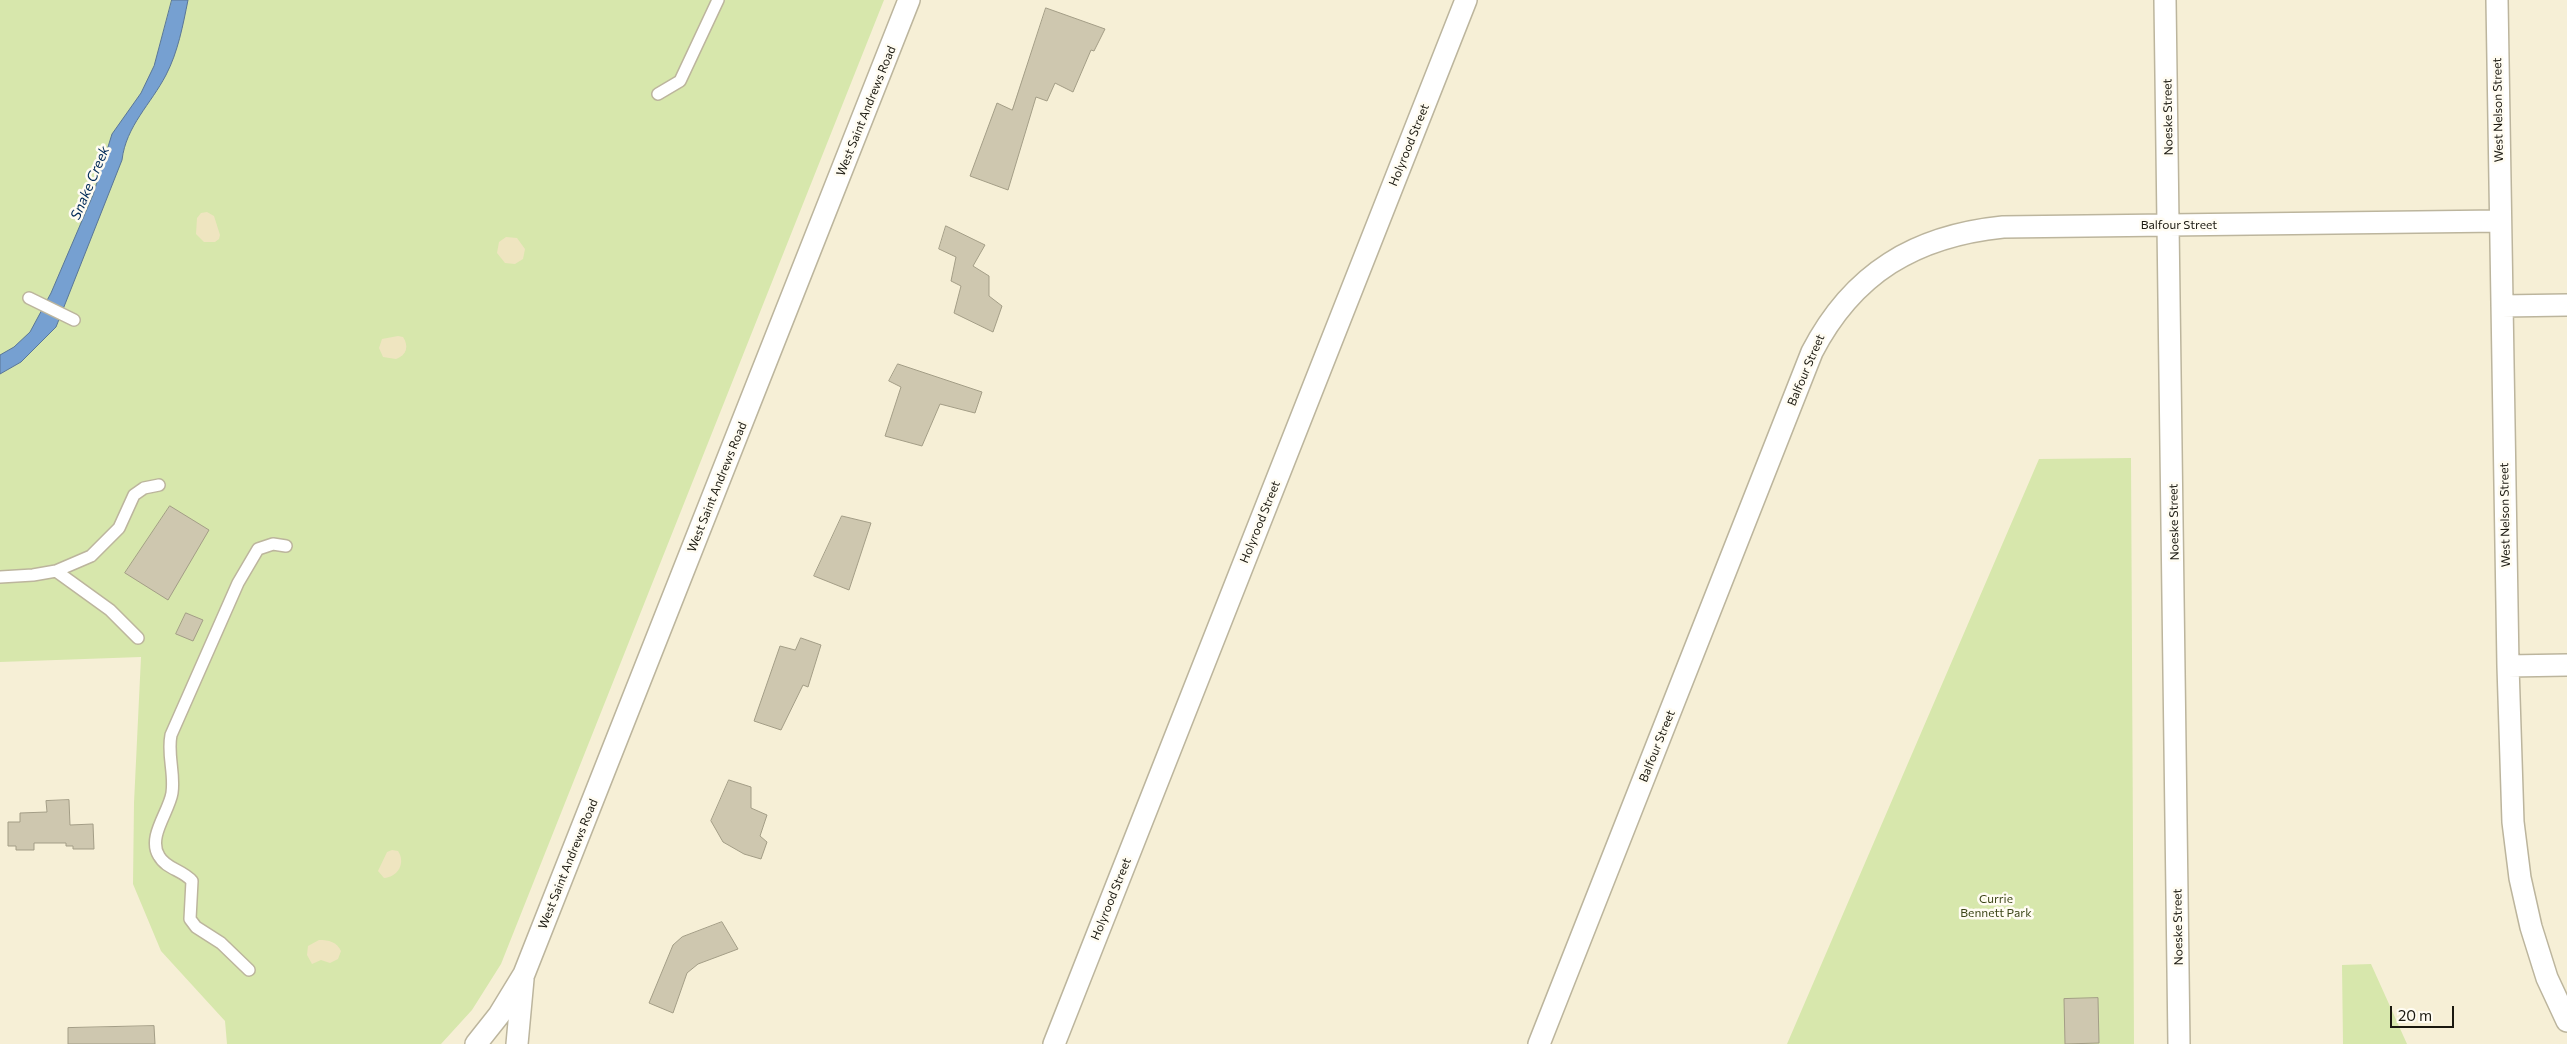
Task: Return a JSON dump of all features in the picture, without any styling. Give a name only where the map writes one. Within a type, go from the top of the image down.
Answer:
[{"type":"street","name":"West Saint Andrews Road","points":[[476,1044],[499,1015],[524,974],[910,0]]},
{"type":"street","name":"Holyrood Street","points":[[1054,1044],[1466,0]]},
{"type":"street","name":"Noeske Street","points":[[2166,0],[2179,1044]]},
{"type":"street","name":"West Nelson Street","points":[[2497,0],[2508,666],[2513,822],[2520,878],[2531,927],[2548,978],[2567,1021]]},
{"type":"street","name":"Balfour Street","points":[[1539,1044],[1812,352],[1835,314],[1848,298],[1879,271],[1912,250],[1939,238],[1970,230],[2003,227],[2500,221]]},
{"type":"street","points":[[2502,306],[2567,305]]},
{"type":"street","points":[[2508,666],[2567,665]]},
{"type":"street","name":"West Saint Andrews Road","points":[[517,1044],[524,974]]},
{"type":"lane","points":[[658,94],[680,81],[718,0]]},
{"type":"lane","points":[[29,298],[68,318]]},
{"type":"lane","points":[[0,577],[33,575],[56,571],[91,556],[119,528],[134,495],[144,488],[159,485]]},
{"type":"lane","points":[[249,970],[220,943],[196,927],[190,919],[192,881],[186,874],[167,865],[159,856],[156,848],[156,838],[172,793],[168,749],[171,735],[238,583],[258,549],[273,544],[286,546]]},
{"type":"lane","points":[[56,571],[110,610],[138,638]]},
{"type":"green space","points":[[0,0],[884,0],[501,964],[472,1010],[441,1044],[227,1044],[225,1021],[161,951],[133,884],[134,803],[141,657],[0,662]]},
{"type":"green space","name":"Currie Bennett Park","points":[[2131,458],[2134,1044],[1787,1044],[2039,459]]},
{"type":"green space","points":[[2371,964],[2407,1044],[2343,1044],[2342,965]]},
{"type":"sand","points":[[207,212],[214,216],[220,235],[219,239],[215,242],[204,242],[196,234],[197,218],[201,213]]},
{"type":"sand","points":[[506,237],[517,238],[525,249],[523,259],[515,264],[505,263],[497,253],[499,242]]},
{"type":"sand","points":[[403,337],[405,340],[405,353],[396,359],[383,357],[379,348],[382,339]]},
{"type":"sand","points":[[392,850],[398,851],[401,865],[397,872],[384,878],[378,871],[387,852]]},
{"type":"sand","points":[[319,940],[329,941],[337,945],[341,951],[338,959],[330,963],[321,960],[312,964],[307,955],[308,946]]},
{"type":"water","points":[[172,0],[188,0],[174,57],[160,86],[128,136],[122,160],[56,327],[21,362],[0,374],[0,355],[14,347],[30,332],[51,293],[93,195],[112,134],[141,93],[154,66]]},
{"type":"building","points":[[1046,8],[1105,29],[1094,51],[1091,50],[1073,92],[1055,83],[1047,101],[1036,97],[1008,190],[970,176],[997,103],[1012,110]]},
{"type":"building","points":[[946,226],[985,245],[973,266],[989,276],[989,296],[1002,306],[993,332],[954,313],[961,286],[951,281],[956,257],[939,249]]},
{"type":"building","points":[[898,364],[982,392],[975,413],[940,404],[922,446],[885,436],[901,387],[889,381]]},
{"type":"building","points":[[170,506],[209,530],[168,600],[125,573]]},
{"type":"building","points":[[842,516],[871,523],[849,590],[814,576]]},
{"type":"building","points":[[186,613],[203,620],[193,641],[176,634]]},
{"type":"building","points":[[801,638],[821,645],[808,687],[803,685],[781,730],[754,721],[780,646],[795,650]]},
{"type":"building","points":[[729,780],[751,787],[751,808],[767,815],[760,836],[767,842],[761,859],[744,854],[723,842],[711,821]]},
{"type":"building","points":[[69,800],[70,825],[93,824],[94,849],[73,849],[73,846],[66,846],[66,843],[34,843],[34,850],[16,850],[16,846],[8,846],[8,822],[20,822],[20,813],[47,812],[46,801]]},
{"type":"building","points":[[722,922],[738,949],[698,964],[687,973],[673,1013],[649,1003],[673,945],[682,937]]},
{"type":"building","points":[[2098,998],[2099,1043],[2065,1044],[2064,999]]},
{"type":"building","points":[[154,1026],[155,1044],[68,1044],[68,1028]]},
{"type":"water label","name":"Snake Creek","points":[[90,183]]}]
